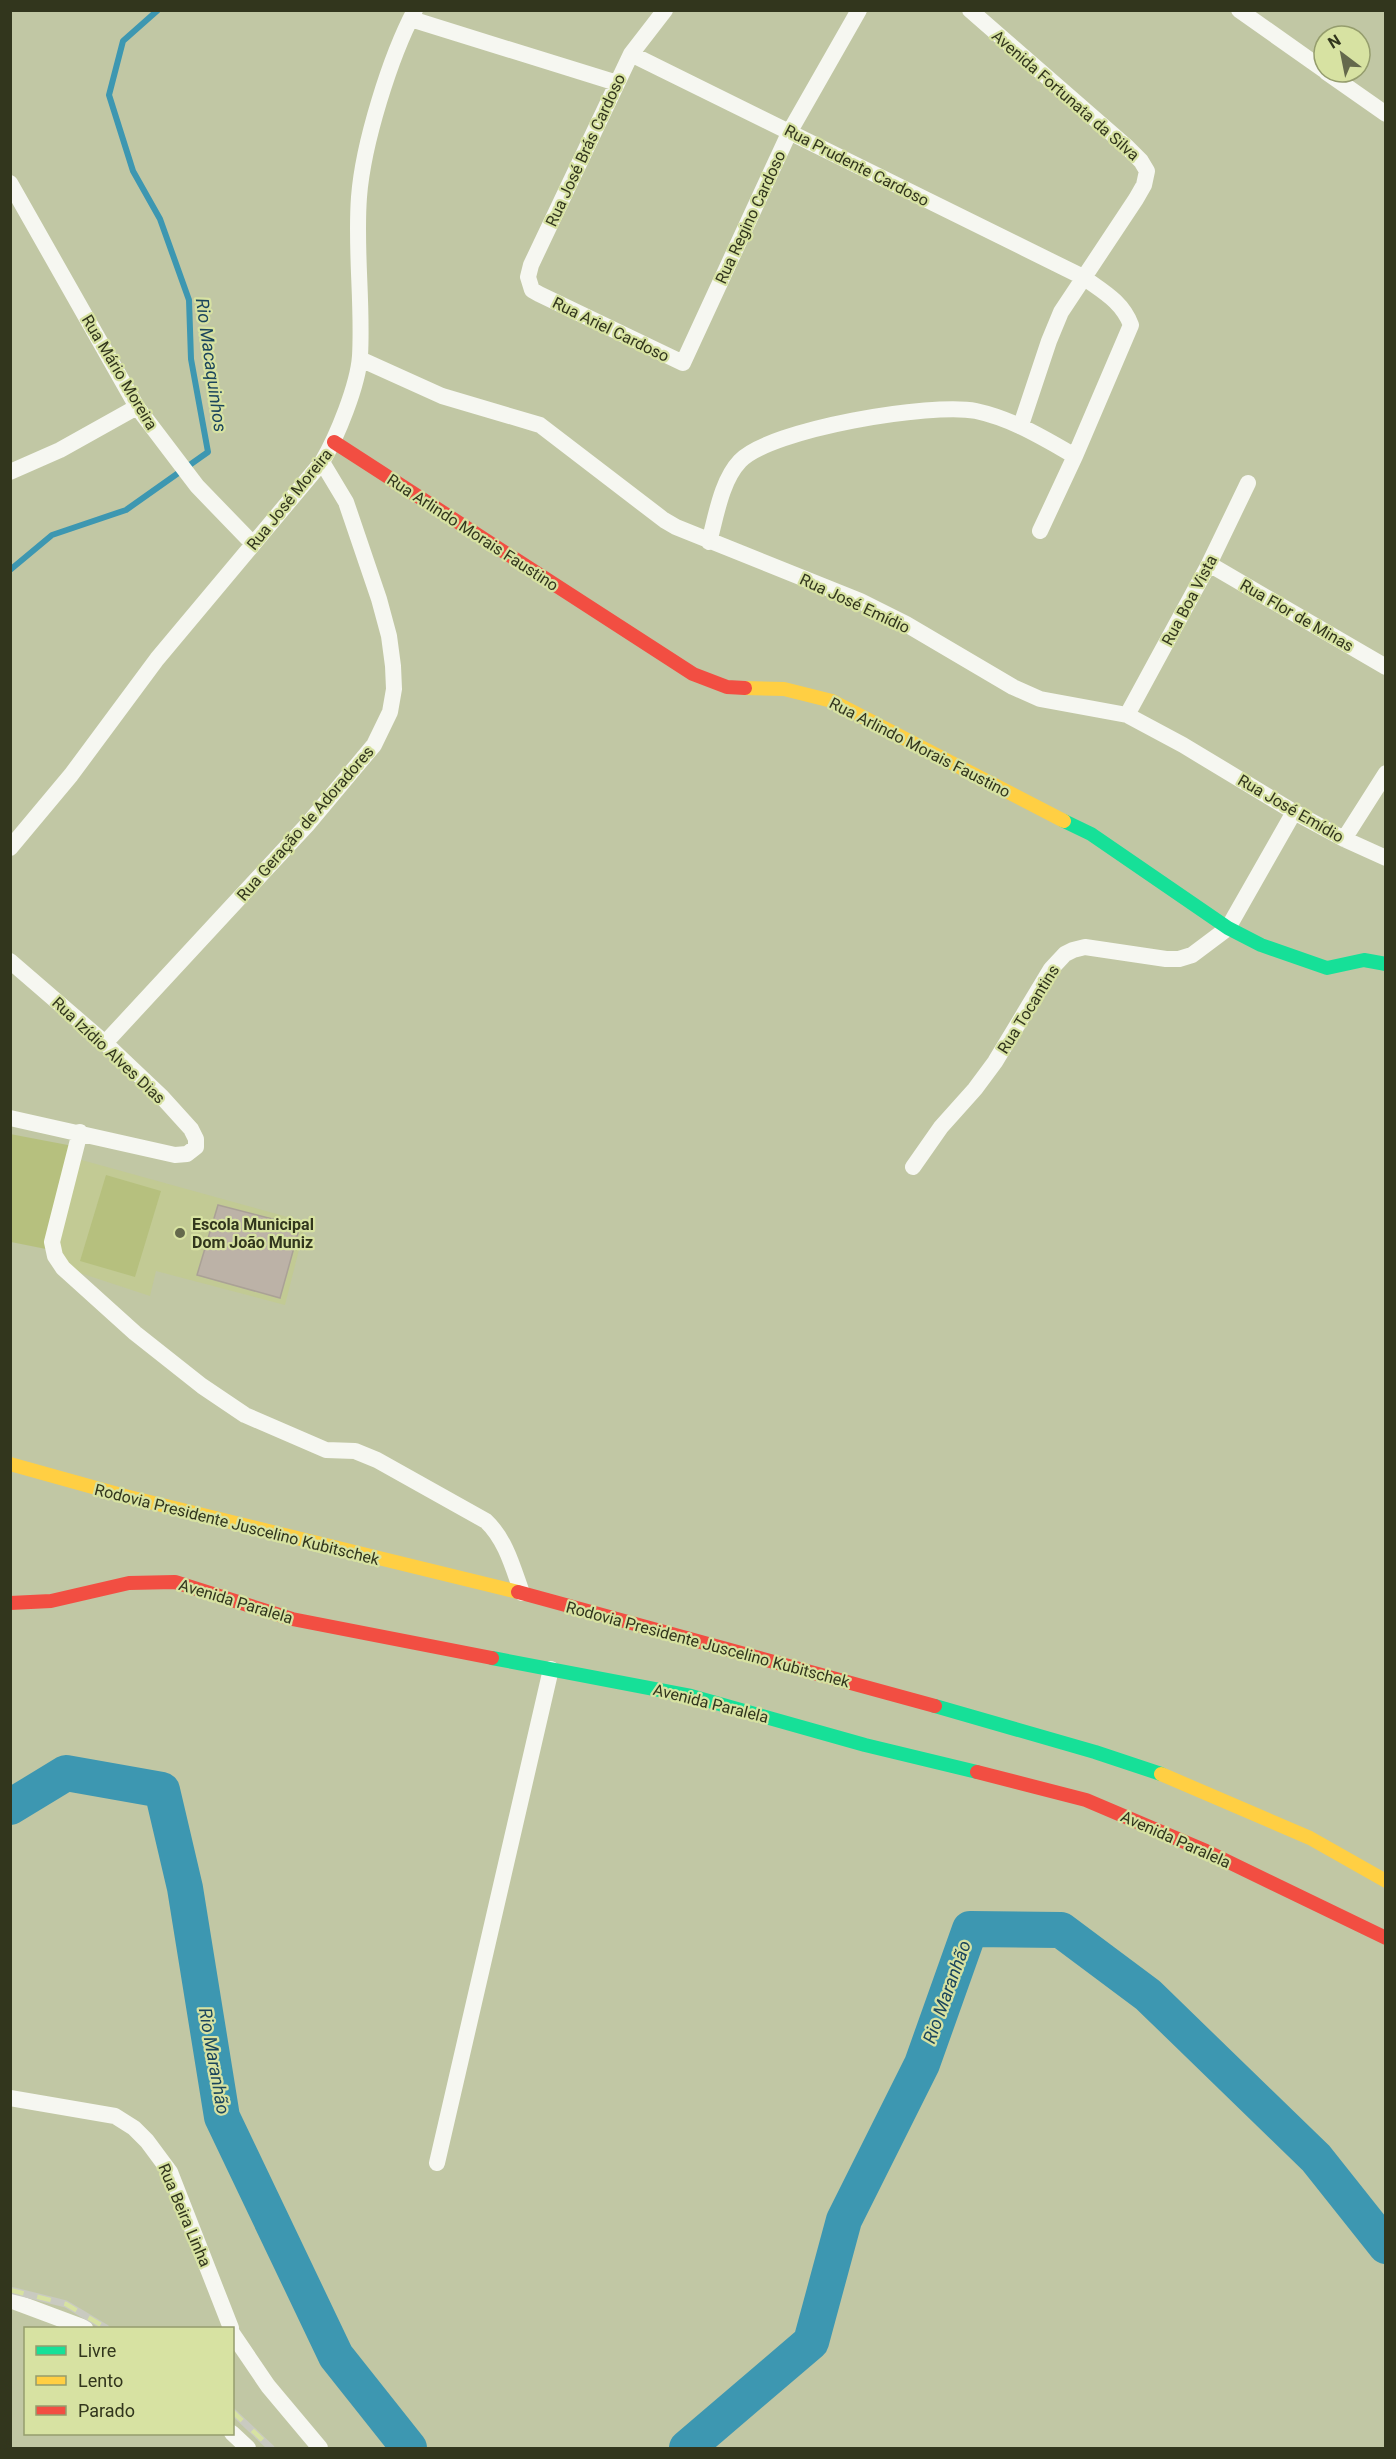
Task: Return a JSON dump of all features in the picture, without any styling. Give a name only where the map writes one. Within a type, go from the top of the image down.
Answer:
[{"type":"main road","name":"Rua Arlindo Morais Faustino","points":[[334,442],[693,674],[727,687],[784,688],[832,701],[1091,834],[1228,928],[1261,945],[1327,968],[1364,960],[1386,963]]},
{"type":"main road","name":"Rodovia Presidente Juscelino Kubitschek","points":[[10,1464],[136,1499],[522,1593],[978,1717],[1140,1766],[1178,1780],[1310,1838],[1386,1881]]},
{"type":"main road","name":"Avenida Paralela","points":[[10,1603],[51,1601],[106,1586],[129,1583],[175,1582],[292,1619],[691,1696],[865,1745],[1042,1787],[1086,1800],[1206,1851],[1386,1938]]},
{"type":"street","name":"Rua José Brás Cardoso","points":[[539,294],[529,285],[531,265],[631,54],[665,10]]},
{"type":"street","name":"Rua Regino Cardoso","points":[[683,363],[790,131],[859,10]]},
{"type":"street","name":"Avenida Fortunata da Silva","points":[[970,10],[1126,146],[1145,166],[1147,177],[1144,185],[1083,277]]},
{"type":"street","points":[[1239,10],[1312,62]]},
{"type":"street","points":[[413,15],[617,82]]},
{"type":"street","name":"Rua José Moreira","points":[[10,848],[71,775],[157,659],[322,462],[334,442],[360,359],[359,198],[362,172],[372,128],[388,78],[413,15]]},
{"type":"street","name":"Rua Prudente Cardoso","points":[[631,54],[1083,277],[1117,302],[1124,309],[1131,325],[1075,456]]},
{"type":"street","points":[[1343,84],[1386,114]]},
{"type":"street","name":"Rua Mário Moreira","points":[[10,183],[137,406],[197,486],[253,544]]},
{"type":"street","points":[[1022,425],[1049,341],[1061,312],[1083,277]]},
{"type":"street","name":"Rua Ariel Cardoso","points":[[539,294],[683,363]]},
{"type":"street","name":"Rua José Emídio","points":[[360,359],[442,396],[540,424],[664,520],[709,542],[860,601],[906,624],[1013,687],[1040,699],[1127,716],[1183,745],[1294,812],[1386,858]]},
{"type":"street","points":[[10,472],[60,450],[137,406]]},
{"type":"street","points":[[709,542],[724,491],[739,462],[758,448],[813,431],[920,410],[966,410],[998,416],[1022,425],[1075,456],[1040,531]]},
{"type":"street","name":"Rua Geração de Adoradores","points":[[105,1043],[283,851],[349,776],[374,745],[390,712],[394,690],[393,666],[389,636],[379,599],[346,502],[322,462]]},
{"type":"street","name":"Rua Boa Vista","points":[[1127,716],[1209,564],[1248,483]]},
{"type":"street","name":"Rua Flor de Minas","points":[[1209,564],[1386,667]]},
{"type":"street","points":[[1344,839],[1386,773]]},
{"type":"street","name":"Rua Tocantins","points":[[913,1167],[941,1127],[975,1089],[995,1062],[1051,969],[1065,954],[1085,947],[1149,958],[1179,959],[1202,949],[1228,928],[1294,812]]},
{"type":"street","name":"Rua Izídio Alves Dias","points":[[10,961],[105,1043],[182,1118],[196,1139],[196,1147],[187,1154],[175,1155],[80,1132]]},
{"type":"street","points":[[10,1118],[80,1132],[52,1242],[55,1257],[63,1268],[135,1333],[202,1386],[245,1415],[326,1449],[355,1451],[377,1460],[486,1521],[494,1527],[506,1550],[522,1593]]},
{"type":"street","points":[[437,2163],[551,1669]]},
{"type":"street","name":"Rua Beira Linha","points":[[10,2098],[115,2116],[134,2128],[147,2141],[170,2172],[231,2327]]},
{"type":"street","points":[[10,2300],[82,2327]]},
{"type":"street","points":[[234,2336],[268,2386],[320,2448]]},
{"type":"street","points":[[234,2435],[248,2448]]},
{"type":"shaded area","points":[[10,1134],[73,1146],[46,1249],[11,1242]]},
{"type":"shaded area","name":"Escola Municipal Dom João Muniz","points":[[78,1159],[306,1222],[285,1305],[156,1271],[150,1296],[74,1271],[55,1245]]},
{"type":"shaded area","points":[[106,1175],[161,1191],[135,1277],[80,1261]]},
{"type":"building","points":[[218,1205],[300,1226],[280,1298],[197,1275]]},
{"type":"waterway","name":"Rio Macaquinhos","points":[[10,570],[52,535],[126,510],[208,452],[191,359],[189,300],[160,219],[133,171],[109,95],[123,41],[158,10]]},
{"type":"waterway","name":"Rio Maranhão","points":[[10,1807],[66,1773],[162,1790],[185,1888],[222,2117],[336,2356],[409,2448]]},
{"type":"waterway","name":"Rio Maranhão","points":[[687,2448],[811,2342],[844,2220],[922,2064],[970,1929],[1061,1930],[1148,1995],[1316,2158],[1386,2246]]},
{"type":"railway","points":[[10,2290],[66,2304],[104,2327]]},
{"type":"railway","points":[[234,2413],[271,2448]]},
{"type":"traffic: fast","points":[[1064,821],[1091,834],[1228,928],[1261,945],[1327,968],[1364,960],[1386,964]]},
{"type":"traffic: fast","points":[[492,1658],[691,1696],[865,1745],[977,1772]]},
{"type":"traffic: fast","points":[[935,1706],[1095,1752],[1161,1774]]},
{"type":"traffic: slow","points":[[745,688],[784,689],[832,701],[1064,821]]},
{"type":"traffic: slow","points":[[10,1464],[125,1496],[518,1592]]},
{"type":"traffic: slow","points":[[1161,1774],[1310,1838],[1386,1881]]},
{"type":"traffic: jam","points":[[334,442],[693,674],[727,687],[745,688]]},
{"type":"traffic: jam","points":[[10,1603],[51,1601],[129,1583],[175,1582],[292,1619],[492,1658]]},
{"type":"traffic: jam","points":[[518,1592],[935,1706]]},
{"type":"traffic: jam","points":[[977,1772],[1086,1800],[1206,1851],[1386,1938]]},
{"type":"place","name":"Escola Municipal Dom João Muniz","points":[[180,1233]]}]
